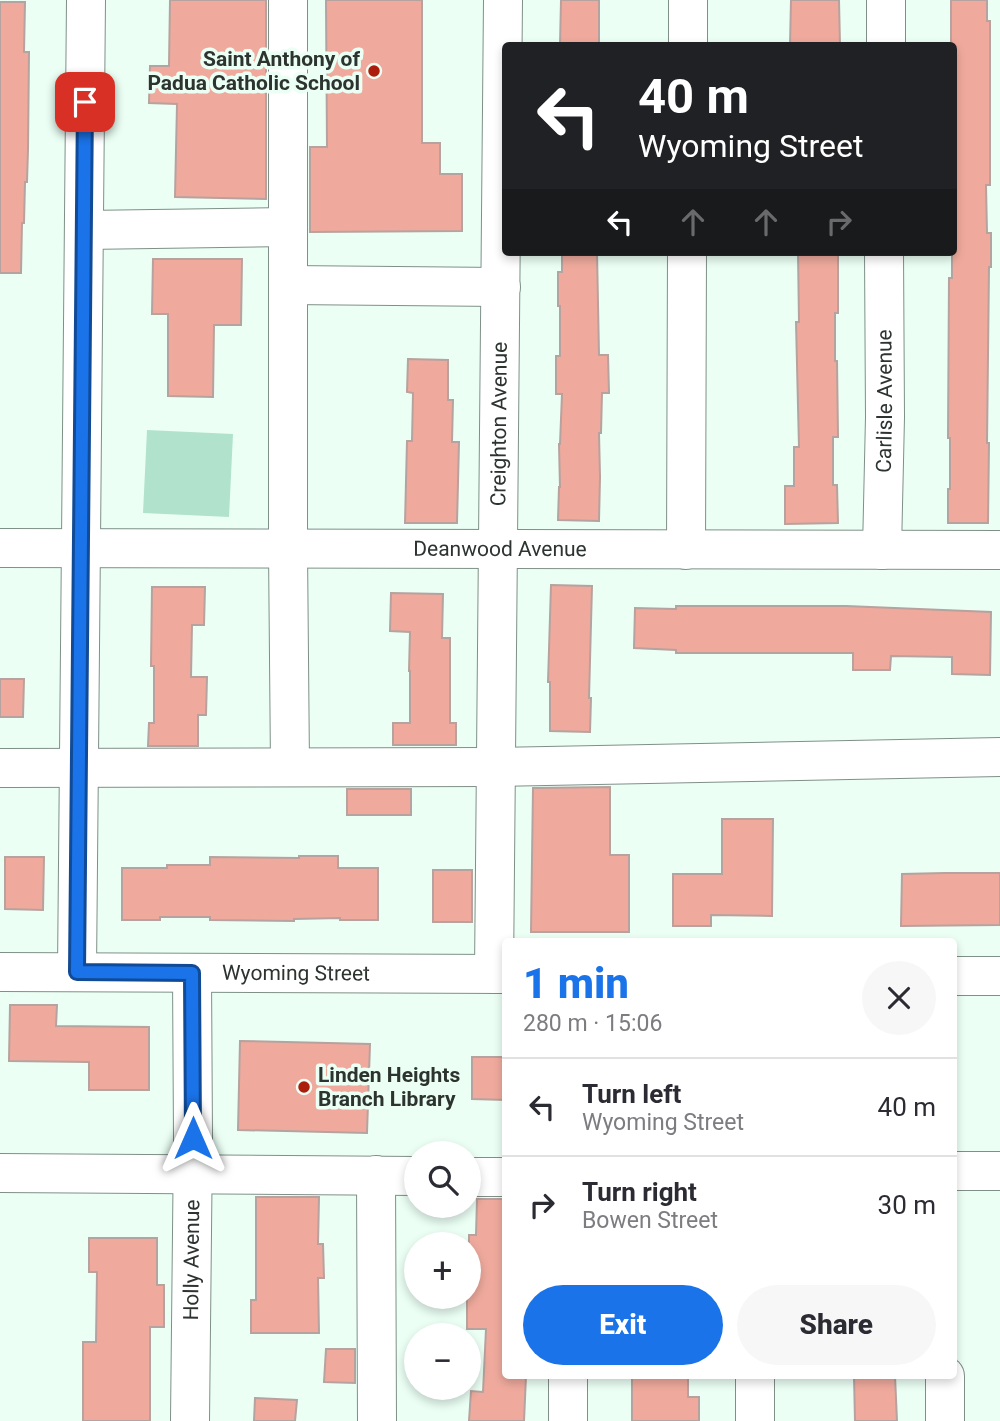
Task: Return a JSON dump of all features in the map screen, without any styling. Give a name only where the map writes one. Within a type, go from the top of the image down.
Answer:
[{"type":"street","points":[[77,972],[86,0]]},
{"type":"street","points":[[288,0],[290,767]]},
{"type":"street","name":"Creighton Avenue","points":[[503,0],[503,42]]},
{"type":"street","points":[[688,0],[688,42]]},
{"type":"street","points":[[886,0],[886,42]]},
{"type":"street","name":"Creighton Avenue","points":[[500,974],[496,766],[502,144]]},
{"type":"street","points":[[85,230],[288,227]]},
{"type":"street","points":[[686,550],[687,256]]},
{"type":"street","name":"Carlisle Avenue","points":[[882,550],[884,256]]},
{"type":"street","points":[[289,285],[501,287]]},
{"type":"street","name":"Deanwood Avenue","points":[[0,548],[1000,551]]},
{"type":"street","points":[[0,768],[496,766],[1000,757]]},
{"type":"street","name":"Wyoming Street","points":[[0,972],[500,974]]},
{"type":"street","name":"Holly Avenue","points":[[190,1421],[192,973]]},
{"type":"street","points":[[957,976],[1000,976]]},
{"type":"street","points":[[957,1171],[1000,1171]]},
{"type":"street","points":[[0,1173],[404,1176]]},
{"type":"street","points":[[376,1175],[377,1421]]},
{"type":"street","points":[[481,1177],[502,1177]]},
{"type":"street","points":[[568,1379],[568,1421]]},
{"type":"street","points":[[755,1379],[755,1421]]},
{"type":"street","points":[[945,1421],[946,1379]]},
{"type":"green space","points":[[147,430],[233,434],[229,517],[143,513]]},
{"type":"building","points":[[170,0],[266,0],[266,199],[175,197],[177,104],[149,103],[150,66],[169,66]]},
{"type":"building","name":"Saint Anthony of Padua Catholic School","points":[[326,0],[422,0],[422,143],[440,143],[440,174],[462,174],[462,231],[310,232],[310,147],[327,147]]},
{"type":"building","points":[[561,0],[599,0],[599,42],[560,42]]},
{"type":"building","points":[[791,0],[839,0],[840,42],[790,42]]},
{"type":"building","points":[[951,0],[987,0],[987,21],[990,21],[990,185],[986,185],[987,233],[991,233],[988,523],[948,523],[949,278],[952,278],[952,256],[957,256],[957,42],[951,42]]},
{"type":"building","points":[[0,2],[25,2],[24,52],[29,52],[27,182],[22,223],[21,273],[0,273]]},
{"type":"building","points":[[562,256],[597,256],[599,355],[608,355],[609,393],[602,393],[599,521],[558,520],[562,394],[556,394],[556,356],[560,356],[558,272],[562,272]]},
{"type":"building","points":[[798,256],[838,256],[835,361],[838,437],[833,437],[833,485],[837,485],[838,523],[785,524],[785,486],[794,486],[794,447],[799,447],[796,322],[799,322]]},
{"type":"building","points":[[153,259],[242,259],[241,325],[214,325],[213,397],[168,396],[168,314],[152,314]]},
{"type":"building","points":[[408,359],[448,360],[448,400],[453,400],[452,442],[459,442],[457,523],[405,523],[407,441],[412,441],[413,393],[407,392]]},
{"type":"building","points":[[551,585],[592,586],[590,732],[550,731],[548,682]]},
{"type":"building","points":[[152,587],[205,587],[204,625],[192,625],[191,677],[207,677],[206,715],[198,715],[198,746],[148,746],[149,723],[154,723],[154,666],[151,666]]},
{"type":"building","points":[[391,593],[443,594],[442,638],[450,638],[450,723],[456,723],[456,745],[393,745],[393,723],[410,723],[410,632],[390,631]]},
{"type":"building","points":[[676,606],[846,606],[991,612],[990,675],[952,674],[952,657],[891,656],[890,670],[853,670],[853,653],[676,653],[676,650],[634,648],[635,608],[676,609]]},
{"type":"building","points":[[0,679],[24,679],[23,717],[0,717]]},
{"type":"building","points":[[610,787],[610,855],[629,855],[629,932],[531,932],[533,788]]},
{"type":"building","points":[[347,789],[411,789],[411,815],[347,815]]},
{"type":"building","points":[[722,819],[773,819],[772,916],[711,915],[711,926],[673,926],[673,874],[722,874]]},
{"type":"building","points":[[338,856],[338,868],[378,868],[378,920],[210,920],[210,917],[160,917],[160,920],[122,920],[122,868],[210,865],[210,857]]},
{"type":"building","points":[[5,857],[44,857],[43,910],[5,909]]},
{"type":"building","points":[[433,870],[472,870],[472,922],[433,922]]},
{"type":"building","points":[[1000,873],[1000,925],[901,926],[902,874]]},
{"type":"building","points":[[10,1005],[57,1005],[56,1026],[149,1027],[149,1090],[89,1090],[89,1062],[9,1061]]},
{"type":"building","name":"Linden Heights Branch Library","points":[[240,1041],[370,1044],[367,1133],[238,1130]]},
{"type":"building","points":[[472,1057],[502,1057],[502,1100],[472,1099]]},
{"type":"building","points":[[256,1197],[319,1197],[318,1244],[323,1244],[324,1278],[318,1278],[319,1333],[251,1333],[251,1300],[256,1300]]},
{"type":"building","points":[[481,1199],[502,1199],[502,1379],[526,1379],[524,1421],[469,1421],[470,1400],[481,1400],[483,1392],[486,1329],[481,1329],[481,1323],[467,1323],[467,1309],[481,1309],[481,1232],[476,1232],[476,1218],[481,1218]]},
{"type":"building","points":[[89,1238],[157,1238],[157,1285],[164,1285],[164,1327],[150,1327],[150,1421],[83,1421],[83,1342],[96,1342],[97,1272],[89,1272]]},
{"type":"building","points":[[326,1349],[355,1349],[355,1383],[324,1382]]},
{"type":"building","points":[[632,1379],[688,1379],[688,1397],[699,1397],[699,1421],[632,1421]]},
{"type":"building","points":[[854,1379],[895,1379],[897,1421],[855,1421]]},
{"type":"building","points":[[255,1398],[297,1400],[295,1421],[254,1421]]},
{"type":"place","name":"Saint Anthony of Padua Catholic School","points":[[374,71]]},
{"type":"place","name":"Linden Heights Branch Library","points":[[304,1087]]},
{"type":"route","points":[[85,102],[77,972],[192,973],[193,1138]]}]
